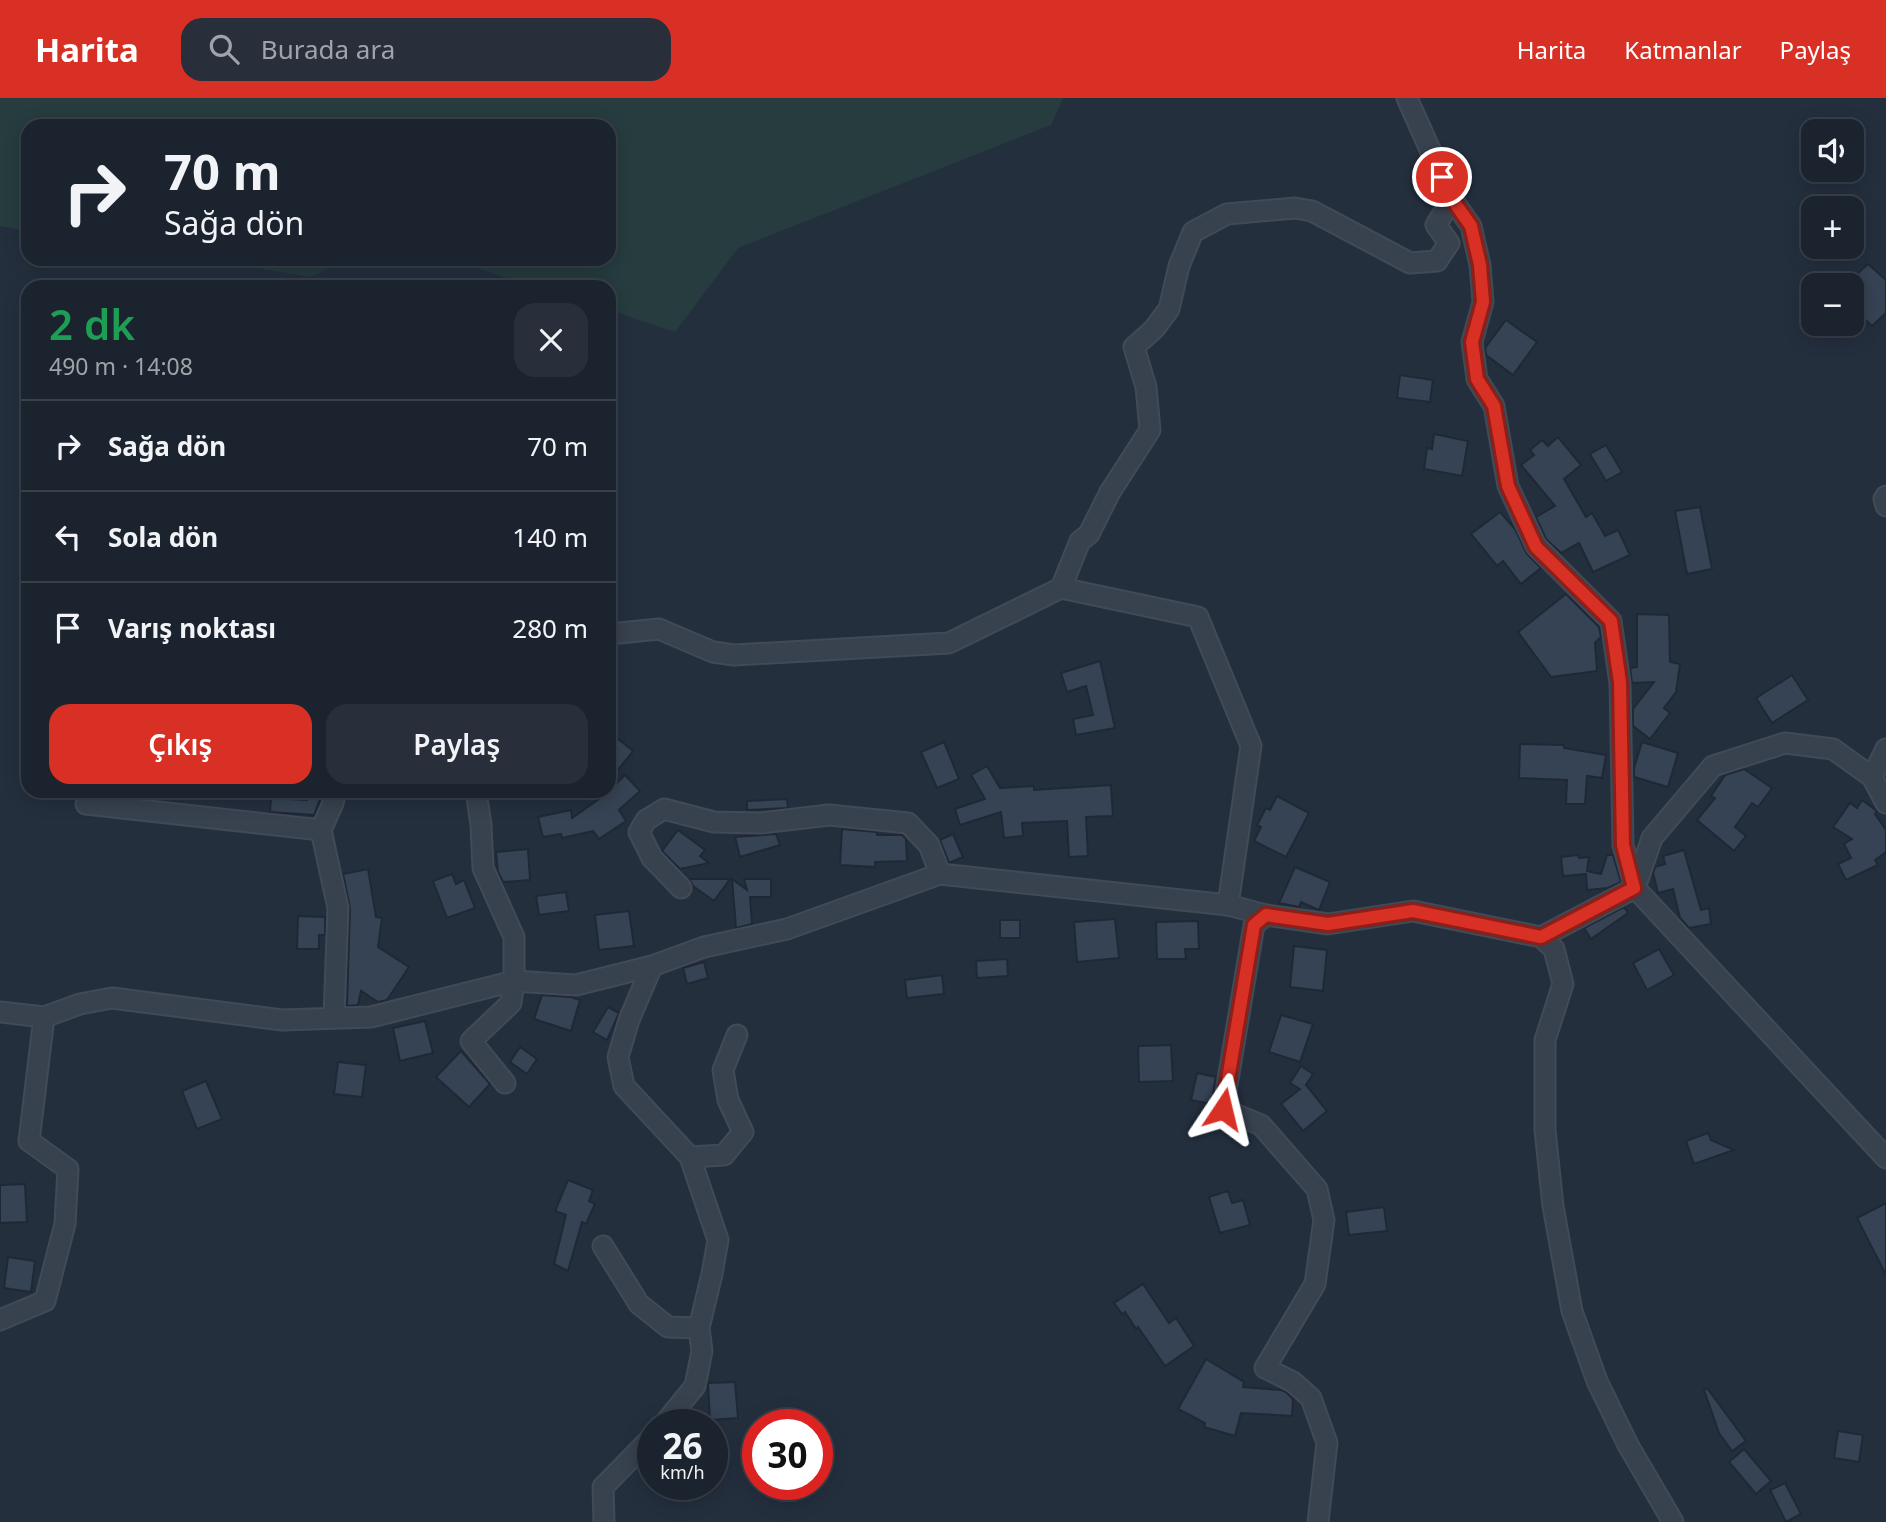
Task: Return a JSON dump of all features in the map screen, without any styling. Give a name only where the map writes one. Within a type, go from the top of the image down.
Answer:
[{"type":"street","points":[[1407,98],[1452,199],[1471,226],[1480,265],[1483,302],[1472,342],[1477,379],[1494,406],[1508,486],[1536,547],[1611,621],[1620,682],[1623,845],[1634,888],[1886,1158]]},
{"type":"street","points":[[1061,588],[1080,541],[1088,534],[1110,492],[1150,429],[1146,387],[1134,347],[1154,329],[1169,309],[1179,266],[1193,232],[1227,214],[1295,208],[1312,211],[1410,263],[1437,261],[1449,243],[1436,225],[1452,199]]},
{"type":"street","points":[[1886,496],[1886,506]]},
{"type":"street","points":[[616,633],[659,629],[713,652],[734,655],[949,643],[1061,588],[1198,617],[1251,746],[1228,905]]},
{"type":"street","points":[[1541,937],[1634,888],[1652,838],[1713,766],[1785,743],[1833,749],[1872,777],[1886,803]]},
{"type":"street","points":[[1872,777],[1886,749]]},
{"type":"street","points":[[334,798],[321,830],[338,908],[334,1017]]},
{"type":"street","points":[[477,798],[482,868],[514,937],[514,981],[510,1003],[471,1041],[505,1083]]},
{"type":"street","points":[[86,804],[321,830]]},
{"type":"street","points":[[681,888],[652,858],[639,832],[646,820],[664,809],[714,822],[761,823],[829,816],[908,823],[929,845],[940,874]]},
{"type":"street","points":[[0,1012],[44,1017],[80,1003],[112,999],[282,1020],[371,1017],[514,981],[576,985],[652,966],[704,947],[787,929],[940,874],[1228,905],[1266,915],[1328,924],[1413,911],[1541,937],[1554,949],[1563,985],[1545,1040],[1545,1130],[1553,1206],[1572,1311],[1597,1381],[1628,1445],[1673,1522]]},
{"type":"street","points":[[1266,915],[1254,925],[1223,1109],[1261,1125],[1317,1189],[1324,1220],[1315,1284],[1265,1368],[1293,1382],[1311,1398],[1327,1443],[1318,1522]]},
{"type":"street","points":[[652,966],[629,1020],[618,1057],[624,1086],[690,1157],[718,1240],[699,1328],[702,1351],[695,1386],[676,1409]]},
{"type":"street","points":[[0,1321],[45,1301],[65,1224],[68,1169],[29,1141],[44,1017]]},
{"type":"street","points":[[690,1157],[724,1155],[743,1132],[728,1101],[723,1070],[737,1035]]},
{"type":"street","points":[[603,1245],[639,1304],[668,1327],[699,1328]]},
{"type":"street","points":[[604,1522],[603,1487],[637,1452]]},
{"type":"green space","points":[[0,98],[1063,98],[1051,125],[738,248],[675,332],[616,312],[616,280],[514,280],[471,266],[616,266],[616,119],[21,119],[21,230],[0,226]]},
{"type":"green space","points":[[244,266],[334,266],[311,277]]},
{"type":"building","points":[[1868,264],[1886,280],[1886,313],[1872,326],[1864,318],[1864,273],[1858,273]]},
{"type":"building","points":[[1506,320],[1537,342],[1513,375],[1486,355],[1485,348]]},
{"type":"building","points":[[1400,375],[1433,380],[1430,402],[1397,398]]},
{"type":"building","points":[[1434,434],[1468,441],[1462,476],[1424,469],[1427,448],[1432,449]]},
{"type":"building","points":[[1558,437],[1581,465],[1564,479],[1586,517],[1592,513],[1605,536],[1618,530],[1630,555],[1593,572],[1579,543],[1561,553],[1546,539],[1536,517],[1555,506],[1521,465],[1534,455],[1530,450],[1542,440],[1548,446]]},
{"type":"building","points":[[1606,445],[1622,472],[1606,481],[1590,454]]},
{"type":"building","points":[[1700,507],[1712,569],[1687,574],[1675,511]]},
{"type":"building","points":[[1500,512],[1515,529],[1527,554],[1541,568],[1521,584],[1503,561],[1497,566],[1471,534]]},
{"type":"building","points":[[1566,594],[1599,627],[1601,637],[1595,643],[1597,671],[1551,677],[1518,632]]},
{"type":"building","points":[[1637,614],[1669,615],[1670,662],[1680,664],[1676,692],[1664,708],[1670,713],[1650,739],[1633,726],[1633,709],[1654,682],[1632,683],[1630,668],[1637,667]]},
{"type":"building","points":[[1100,661],[1115,728],[1076,735],[1073,719],[1093,715],[1086,686],[1067,692],[1061,673]]},
{"type":"building","points":[[1792,675],[1808,700],[1772,723],[1756,698]]},
{"type":"building","points":[[616,739],[633,751],[616,772]]},
{"type":"building","points":[[944,742],[959,779],[937,788],[921,752]]},
{"type":"building","points":[[1642,742],[1678,753],[1668,787],[1634,777]]},
{"type":"building","points":[[1520,744],[1564,745],[1564,748],[1606,755],[1602,778],[1587,776],[1585,804],[1566,804],[1567,780],[1519,778]]},
{"type":"building","points":[[987,766],[1000,788],[1034,786],[1034,790],[1111,785],[1113,816],[1086,817],[1088,856],[1069,857],[1067,821],[1022,823],[1023,836],[1004,838],[1001,812],[960,825],[955,809],[985,799],[971,775]]},
{"type":"building","points":[[1744,769],[1772,788],[1758,807],[1752,803],[1735,827],[1746,836],[1734,851],[1697,820],[1715,798],[1711,796],[1725,775]]},
{"type":"building","points":[[625,775],[640,791],[619,810],[626,821],[599,839],[593,831],[562,838],[561,834],[543,837],[538,817],[571,810],[572,818],[601,798],[616,798],[616,784]]},
{"type":"building","points":[[1277,796],[1309,813],[1286,857],[1254,841],[1261,827],[1257,825],[1266,808],[1270,810]]},
{"type":"building","points":[[271,798],[320,798],[314,815],[270,812]]},
{"type":"building","points":[[787,799],[788,808],[747,810],[747,801]]},
{"type":"building","points":[[1862,800],[1877,811],[1875,814],[1886,830],[1886,852],[1875,860],[1878,865],[1846,880],[1838,864],[1851,858],[1844,844],[1852,839],[1833,827],[1850,803],[1857,808]]},
{"type":"building","points":[[842,829],[877,832],[877,835],[902,835],[906,839],[907,861],[875,862],[875,867],[840,865]]},
{"type":"building","points":[[678,830],[705,850],[700,856],[709,863],[680,869],[662,851]]},
{"type":"building","points":[[776,834],[780,845],[740,857],[735,837]]},
{"type":"building","points":[[953,834],[963,857],[949,863],[940,840]]},
{"type":"building","points":[[528,849],[530,880],[503,882],[498,872],[496,852]]},
{"type":"building","points":[[1684,850],[1701,910],[1709,908],[1711,924],[1689,928],[1680,918],[1673,889],[1658,893],[1653,873],[1655,867],[1665,864],[1663,856]]},
{"type":"building","points":[[1578,855],[1579,858],[1589,857],[1587,871],[1601,874],[1607,855],[1613,855],[1621,882],[1608,888],[1587,890],[1586,874],[1563,876],[1561,857]]},
{"type":"building","points":[[1295,867],[1330,882],[1319,910],[1301,902],[1299,907],[1279,903]]},
{"type":"building","points":[[368,869],[376,917],[382,918],[378,947],[409,967],[387,1000],[378,1002],[361,991],[358,1005],[347,1006],[350,908],[343,874]]},
{"type":"building","points":[[452,874],[456,884],[464,880],[475,908],[447,918],[433,881]]},
{"type":"building","points":[[689,879],[730,879],[714,901],[693,886]]},
{"type":"building","points":[[732,879],[747,890],[744,879],[771,879],[771,897],[750,897],[752,924],[736,928]]},
{"type":"building","points":[[566,892],[569,911],[539,915],[536,896]]},
{"type":"building","points":[[1624,907],[1628,913],[1591,939],[1584,928]]},
{"type":"building","points":[[629,911],[634,946],[599,950],[595,915]]},
{"type":"building","points":[[298,916],[325,917],[325,935],[319,935],[319,949],[297,949]]},
{"type":"building","points":[[1115,919],[1119,958],[1077,962],[1074,922]]},
{"type":"building","points":[[1000,920],[1020,920],[1020,938],[1000,938]]},
{"type":"building","points":[[1198,921],[1199,949],[1185,949],[1186,959],[1157,959],[1156,922]]},
{"type":"building","points":[[1294,946],[1327,950],[1323,991],[1290,987]]},
{"type":"building","points":[[1659,949],[1674,975],[1647,990],[1633,963]]},
{"type":"building","points":[[1007,959],[1008,976],[977,978],[976,961]]},
{"type":"building","points":[[704,962],[708,978],[687,984],[683,968]]},
{"type":"building","points":[[942,975],[944,994],[907,998],[905,980]]},
{"type":"building","points":[[542,995],[580,1000],[571,1031],[534,1019]]},
{"type":"building","points":[[608,1007],[619,1013],[607,1040],[593,1032]]},
{"type":"building","points":[[1281,1015],[1313,1024],[1300,1062],[1269,1052]]},
{"type":"building","points":[[425,1021],[433,1053],[400,1061],[393,1028]]},
{"type":"building","points":[[1171,1045],[1173,1081],[1139,1082],[1138,1046]]},
{"type":"building","points":[[520,1047],[537,1059],[527,1074],[510,1062]]},
{"type":"building","points":[[461,1051],[490,1084],[469,1107],[436,1077]]},
{"type":"building","points":[[338,1062],[366,1065],[362,1097],[334,1094]]},
{"type":"building","points":[[1301,1066],[1313,1074],[1306,1085],[1327,1111],[1303,1131],[1281,1104],[1300,1089],[1290,1083]]},
{"type":"building","points":[[1197,1073],[1216,1077],[1211,1104],[1191,1100]]},
{"type":"building","points":[[206,1081],[222,1119],[197,1129],[182,1091]]},
{"type":"building","points":[[1708,1133],[1711,1140],[1734,1150],[1694,1164],[1686,1141]]},
{"type":"building","points":[[568,1180],[593,1190],[589,1201],[595,1204],[586,1224],[582,1222],[568,1271],[554,1264],[566,1215],[555,1211]]},
{"type":"building","points":[[25,1184],[27,1222],[0,1223],[0,1185]]},
{"type":"building","points":[[1228,1191],[1232,1203],[1243,1200],[1250,1225],[1220,1233],[1209,1197]]},
{"type":"building","points":[[1886,1203],[1886,1275],[1857,1218]]},
{"type":"building","points":[[1384,1207],[1387,1231],[1349,1235],[1346,1212]]},
{"type":"building","points":[[8,1257],[35,1261],[31,1292],[4,1288]]},
{"type":"building","points":[[1143,1284],[1169,1323],[1176,1318],[1194,1346],[1165,1366],[1138,1327],[1136,1329],[1125,1312],[1122,1314],[1114,1303]]},
{"type":"building","points":[[1206,1359],[1244,1382],[1243,1387],[1286,1392],[1293,1399],[1292,1416],[1241,1413],[1235,1436],[1204,1427],[1205,1423],[1178,1409]]},
{"type":"building","points":[[735,1382],[738,1418],[728,1419],[728,1409],[709,1409],[708,1383]]},
{"type":"building","points":[[1707,1388],[1746,1441],[1732,1451],[1719,1433],[1704,1390]]},
{"type":"building","points":[[1838,1431],[1863,1435],[1859,1462],[1834,1458]]},
{"type":"building","points":[[1744,1449],[1771,1481],[1756,1494],[1729,1462]]},
{"type":"building","points":[[1785,1483],[1801,1514],[1786,1522],[1770,1490]]},
{"type":"route","points":[[1223,1109],[1254,925],[1266,915],[1328,924],[1413,911],[1541,937],[1634,888],[1623,845],[1620,682],[1611,621],[1536,547],[1508,486],[1494,406],[1477,379],[1472,342],[1483,302],[1480,265],[1471,226],[1452,199],[1442,177]]}]
